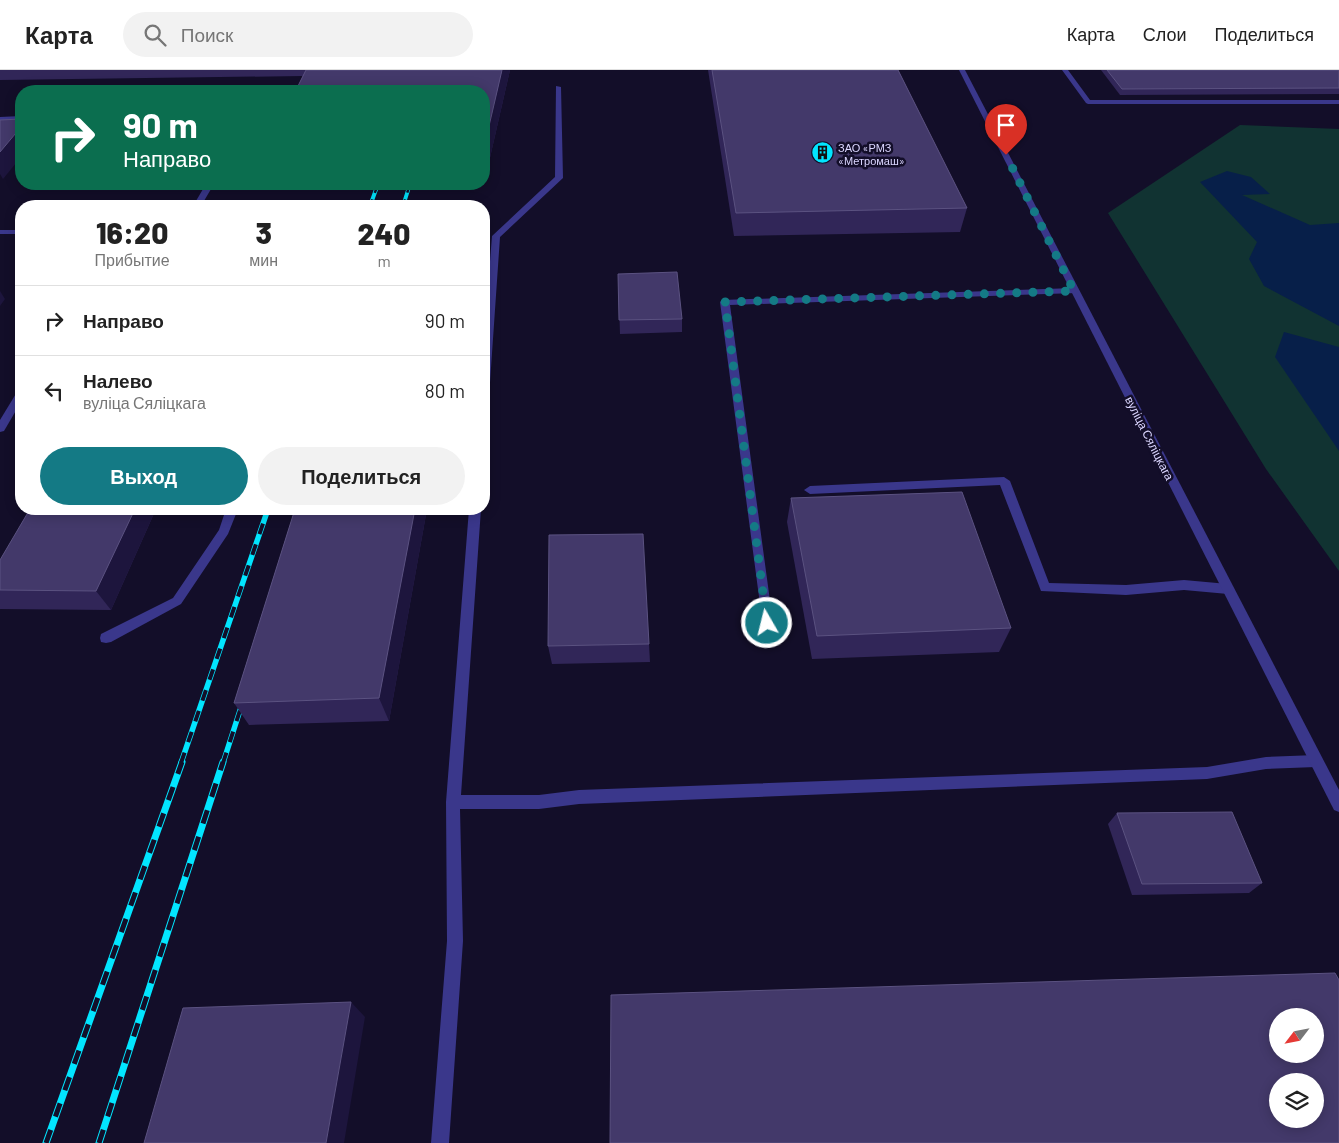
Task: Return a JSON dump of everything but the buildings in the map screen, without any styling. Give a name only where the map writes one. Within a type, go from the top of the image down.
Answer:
[{"type":"street","name":"вуліца Сяліцкага","points":[[962,70],[1339,805]]},
{"type":"street","points":[[1065,70],[1088,102],[1339,102]]},
{"type":"street","points":[[490,283],[496,236],[560,178],[558,87]]},
{"type":"street","points":[[0,119],[15,118]]},
{"type":"street","points":[[0,232],[15,232]]},
{"type":"street","points":[[767,623],[725,302],[1074,291]]},
{"type":"street","points":[[0,429],[15,405]]},
{"type":"street","points":[[810,490],[1004,481],[1045,588],[1126,590],[1184,585],[1228,589]]},
{"type":"street","points":[[106,638],[177,601],[224,531],[230,515]]},
{"type":"street","points":[[440,1143],[455,941],[452,802],[475,515]]},
{"type":"street","points":[[452,802],[539,802],[579,796],[1207,773],[1266,763],[1316,761]]},
{"type":"green space","points":[[1240,125],[1339,129],[1339,571],[1266,469],[1108,213]]},
{"type":"water","points":[[1227,171],[1251,177],[1270,194],[1242,195],[1310,225],[1339,223],[1339,326],[1264,286],[1249,259],[1257,242],[1200,182]]},
{"type":"water","points":[[1284,332],[1339,347],[1339,451],[1275,357]]},
{"type":"railway","points":[[372,200],[376,190]]},
{"type":"railway","points":[[405,200],[408,190]]},
{"type":"railway","points":[[181,763],[266,515]]},
{"type":"railway","points":[[223,763],[244,698]]},
{"type":"railway","points":[[46,1143],[182,762]]},
{"type":"railway","points":[[99,1143],[223,762]]},
{"type":"place","name":"ЗАО «РМЗ «Метромаш»","points":[[822,153]]},
{"type":"route","points":[[767,623],[725,302],[999,295],[1074,291],[1006,155]]}]
